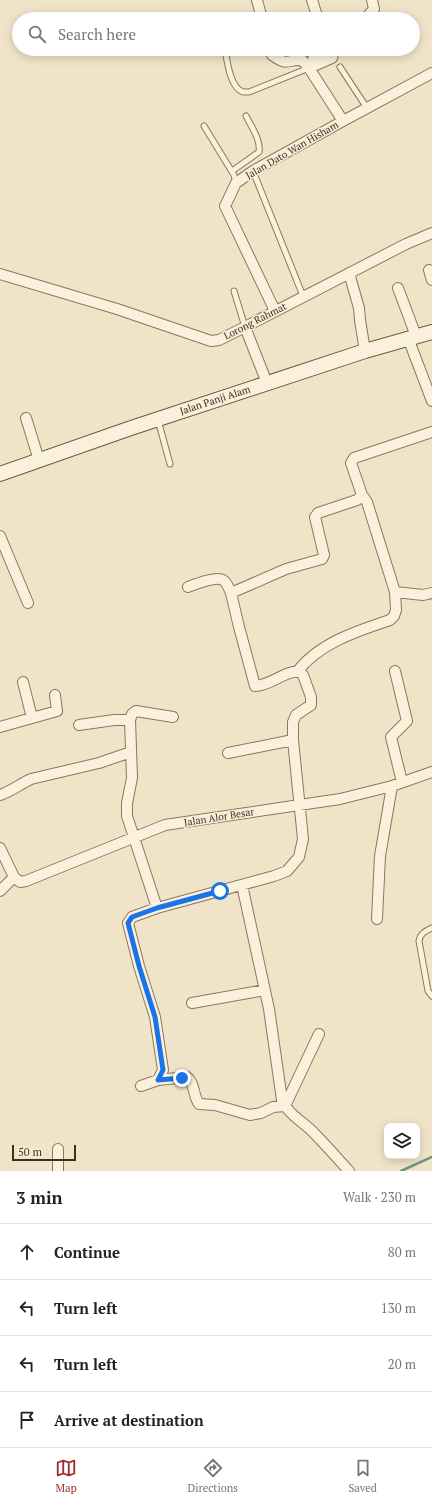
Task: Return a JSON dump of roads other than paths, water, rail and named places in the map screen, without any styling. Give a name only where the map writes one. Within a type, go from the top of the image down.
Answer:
[{"type":"main road","name":"Jalan Panji Alam","points":[[0,474],[158,419],[364,351],[412,337],[431,335]]},
{"type":"street","points":[[257,0],[260,12]]},
{"type":"street","points":[[312,0],[316,12]]},
{"type":"street","points":[[371,12],[374,9],[372,0]]},
{"type":"street","points":[[275,56],[283,62],[289,63],[302,60],[312,67],[343,121]]},
{"type":"street","points":[[312,67],[313,59],[316,56]]},
{"type":"street","points":[[312,67],[332,58],[332,56]]},
{"type":"street","name":"Jalan Dato Wan Hisham","points":[[275,311],[225,206],[236,183],[253,171],[432,73]]},
{"type":"street","name":"Lorong Rahmat","points":[[0,274],[117,309],[212,341],[219,340],[406,244],[432,233]]},
{"type":"street","points":[[349,273],[359,308],[364,351]]},
{"type":"street","points":[[398,288],[432,401]]},
{"type":"street","points":[[245,327],[267,383]]},
{"type":"street","points":[[26,418],[39,460]]},
{"type":"street","points":[[297,672],[310,657],[349,634],[390,620],[394,616],[396,610],[395,592],[367,502],[362,494],[351,463],[354,458],[432,432]]},
{"type":"street","points":[[232,593],[286,569],[322,559],[324,555],[315,517],[318,513],[357,500],[362,494]]},
{"type":"street","points":[[0,536],[28,603]]},
{"type":"street","points":[[158,1080],[163,1070],[155,1017],[139,966],[128,923],[132,917],[157,908],[288,871],[299,857],[304,839],[293,740],[293,722],[296,715],[311,705],[311,697],[304,675],[297,672],[289,673],[262,686],[255,686],[239,627],[232,593],[225,581],[221,579],[208,580],[188,587]]},
{"type":"street","points":[[395,592],[423,595],[432,593]]},
{"type":"street","points":[[377,919],[380,856],[397,784],[391,737],[407,721],[395,671]]},
{"type":"street","points":[[23,682],[32,718]]},
{"type":"street","points":[[0,727],[57,711],[54,695]]},
{"type":"street","points":[[157,908],[127,816],[127,803],[132,778],[130,720],[132,714],[136,711],[172,717]]},
{"type":"street","points":[[79,725],[114,720],[130,720]]},
{"type":"street","points":[[228,753],[293,740]]},
{"type":"street","points":[[0,795],[31,779],[99,763],[131,752]]},
{"type":"street","name":"Jalan Alor Besar","points":[[14,877],[20,882],[26,881],[165,825],[340,798],[397,784],[432,772]]},
{"type":"street","points":[[0,848],[14,877],[0,891]]},
{"type":"street","points":[[242,885],[265,990],[274,1037],[281,1092],[285,1106],[349,1171]]},
{"type":"street","points":[[192,1003],[265,990]]},
{"type":"street","points":[[285,1106],[319,1034]]},
{"type":"street","points":[[141,1086],[158,1080],[187,1077],[192,1083],[194,1094],[199,1104],[215,1105],[250,1115],[261,1113],[273,1107],[285,1106]]},
{"type":"street","points":[[58,1149],[58,1171]]},
{"type":"lane","points":[[226,56],[230,76],[236,87],[242,92],[249,92],[312,67]]},
{"type":"lane","points":[[340,67],[368,108]]},
{"type":"lane","points":[[232,171],[259,152],[260,148],[255,133],[246,116]]},
{"type":"lane","points":[[204,126],[232,171],[236,183]]},
{"type":"lane","points":[[253,171],[303,296]]},
{"type":"lane","points":[[234,291],[245,327]]},
{"type":"lane","points":[[158,419],[170,464]]},
{"type":"lane","points":[[432,928],[422,933],[419,941],[428,990],[432,996]]},
{"type":"waterway","points":[[401,1171],[432,1157]]}]
